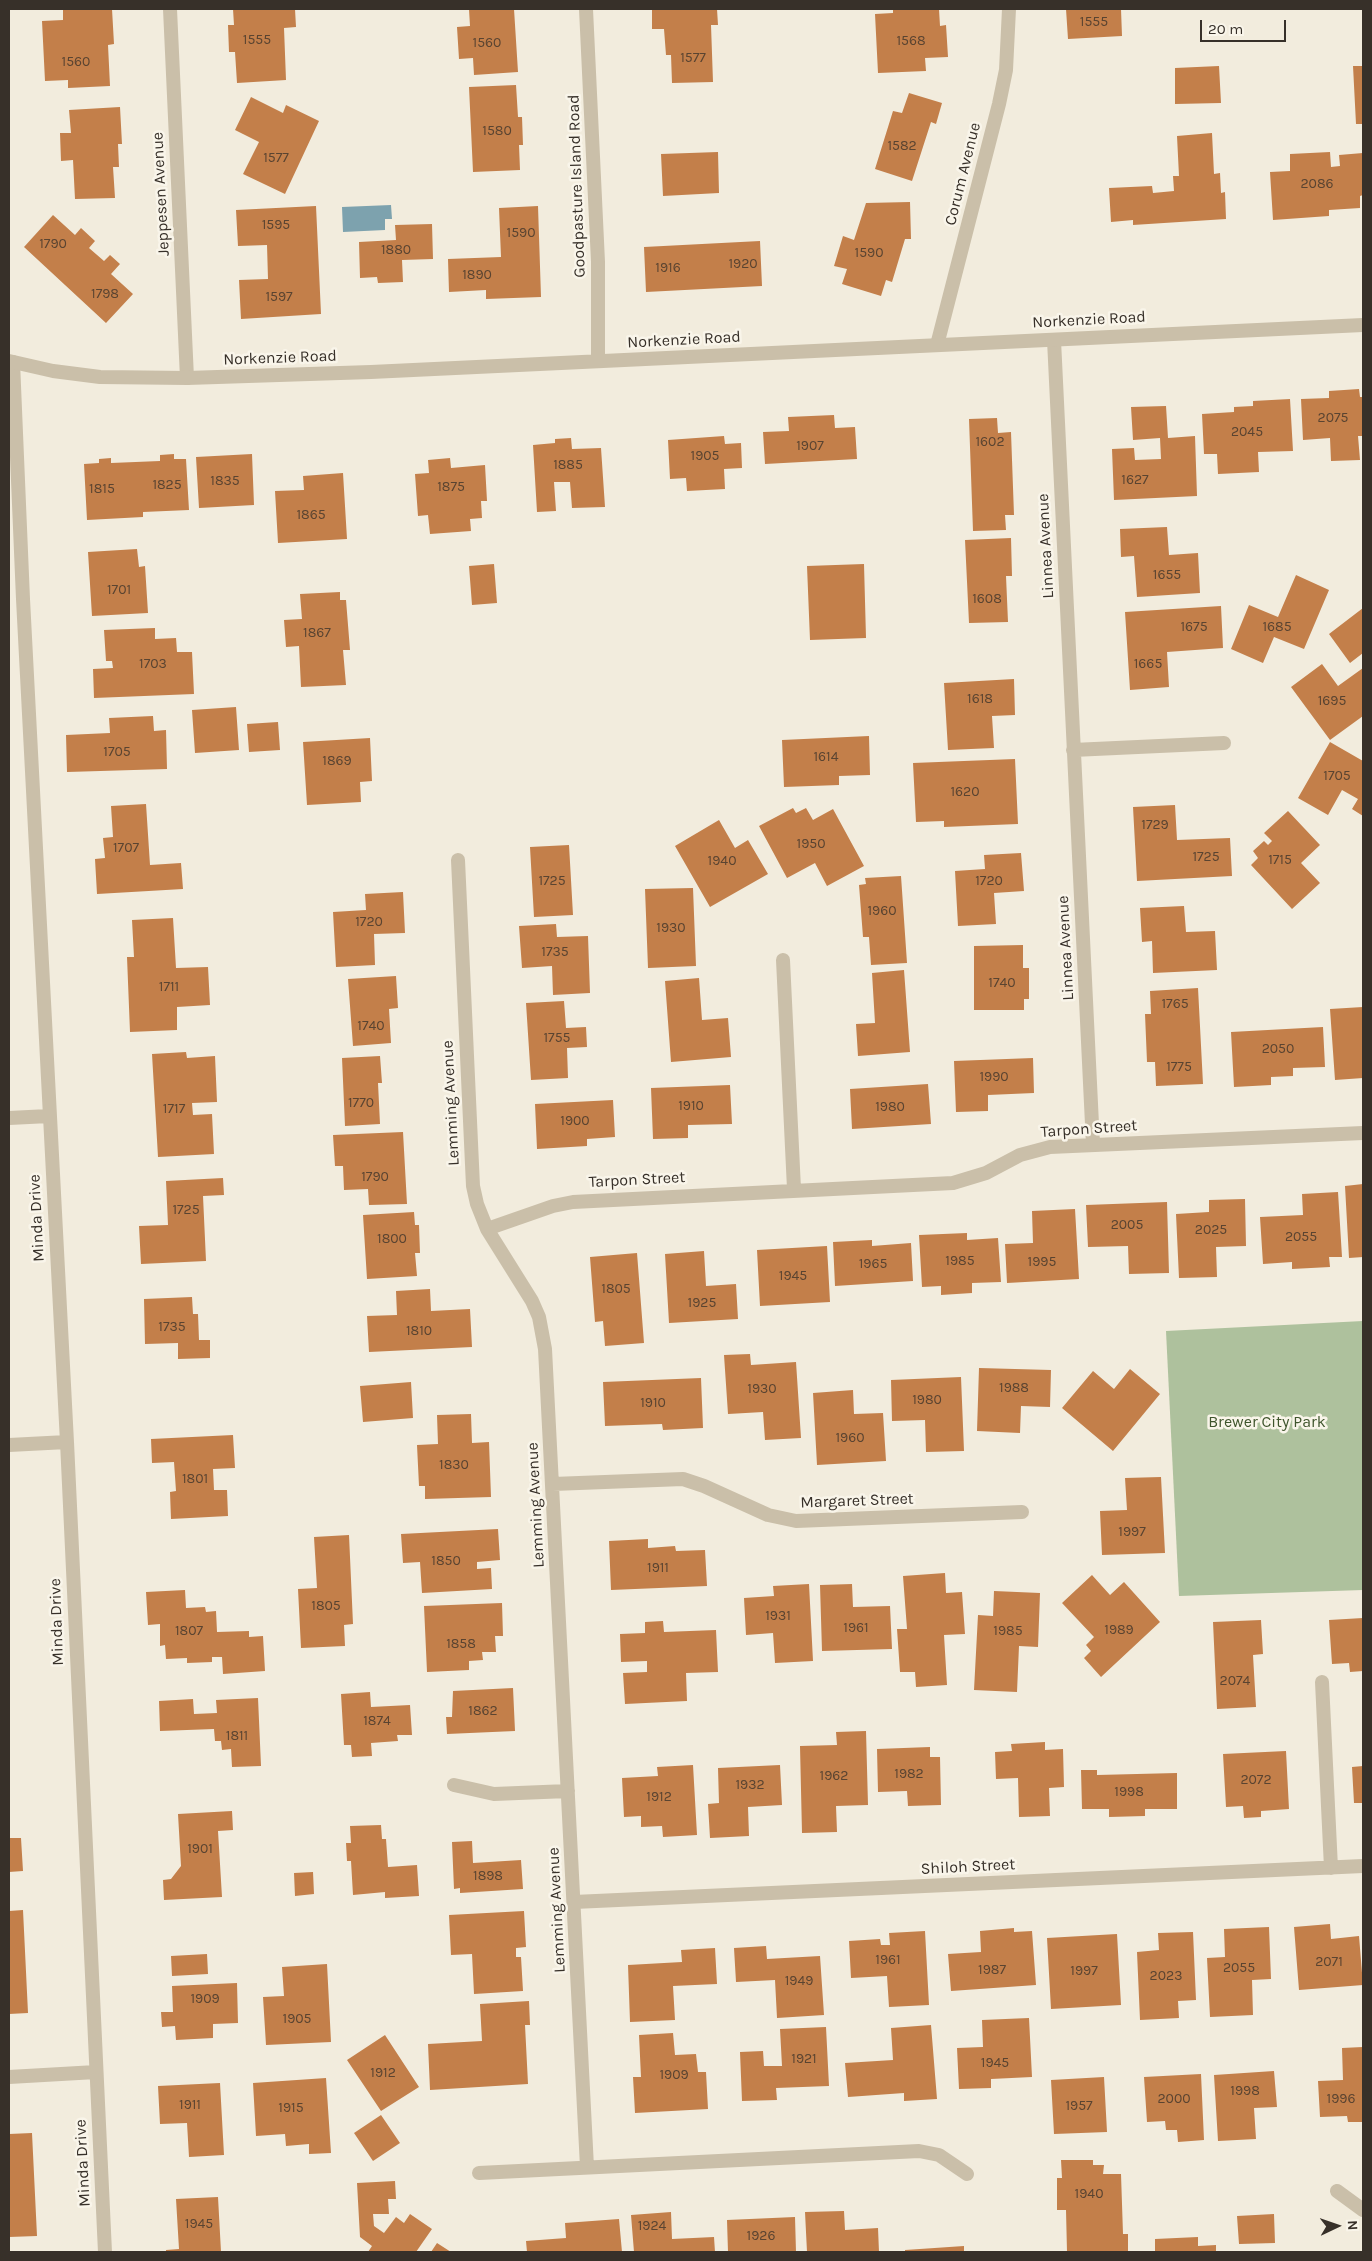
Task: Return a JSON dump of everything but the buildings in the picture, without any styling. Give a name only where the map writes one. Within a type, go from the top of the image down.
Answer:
[{"type":"street","name":"Jeppesen Avenue","points":[[170,9],[187,378]]},
{"type":"street","name":"Goodpasture Island Road","points":[[586,9],[598,262],[598,361]]},
{"type":"street","name":"Corum Avenue","points":[[937,345],[999,104],[1007,54],[1009,9]]},
{"type":"street","name":"Norkenzie Road","points":[[11,361],[53,371],[100,377],[187,378],[381,372],[1363,325]]},
{"type":"street","name":"Linnea Avenue","points":[[1054,340],[1093,1144]]},
{"type":"street","name":"Minda Drive","points":[[11,361],[67,1442],[105,2252]]},
{"type":"street","points":[[1073,750],[1224,743]]},
{"type":"street","name":"Lemming Avenue","points":[[458,860],[472,1179],[476,1204],[487,1229],[532,1301],[544,1332],[587,2167]]},
{"type":"street","points":[[783,960],[794,1189]]},
{"type":"street","points":[[9,1118],[49,1116]]},
{"type":"street","name":"Tarpon Street","points":[[487,1229],[553,1206],[573,1202],[794,1189],[953,1183],[986,1173],[1020,1155],[1035,1150],[1093,1144],[1363,1132]]},
{"type":"street","points":[[9,1445],[67,1442]]},
{"type":"street","name":"Margaret Street","points":[[552,1484],[683,1479],[704,1486],[768,1514],[796,1522],[1022,1512]]},
{"type":"street","points":[[1322,1682],[1331,1868]]},
{"type":"street","points":[[454,1784],[494,1794],[568,1791]]},
{"type":"street","name":"Shiloh Street","points":[[574,1902],[1363,1866]]},
{"type":"street","points":[[9,2077],[96,2072]]},
{"type":"street","points":[[479,2174],[587,2167],[919,2152],[939,2155],[967,2174]]},
{"type":"street","points":[[1338,2191],[1363,2210]]},
{"type":"green space","name":"Brewer City Park","points":[[1363,1321],[1363,1590],[1179,1596],[1166,1331]]},
{"type":"water","points":[[391,205],[392,219],[385,219],[385,230],[343,232],[342,207]]}]
